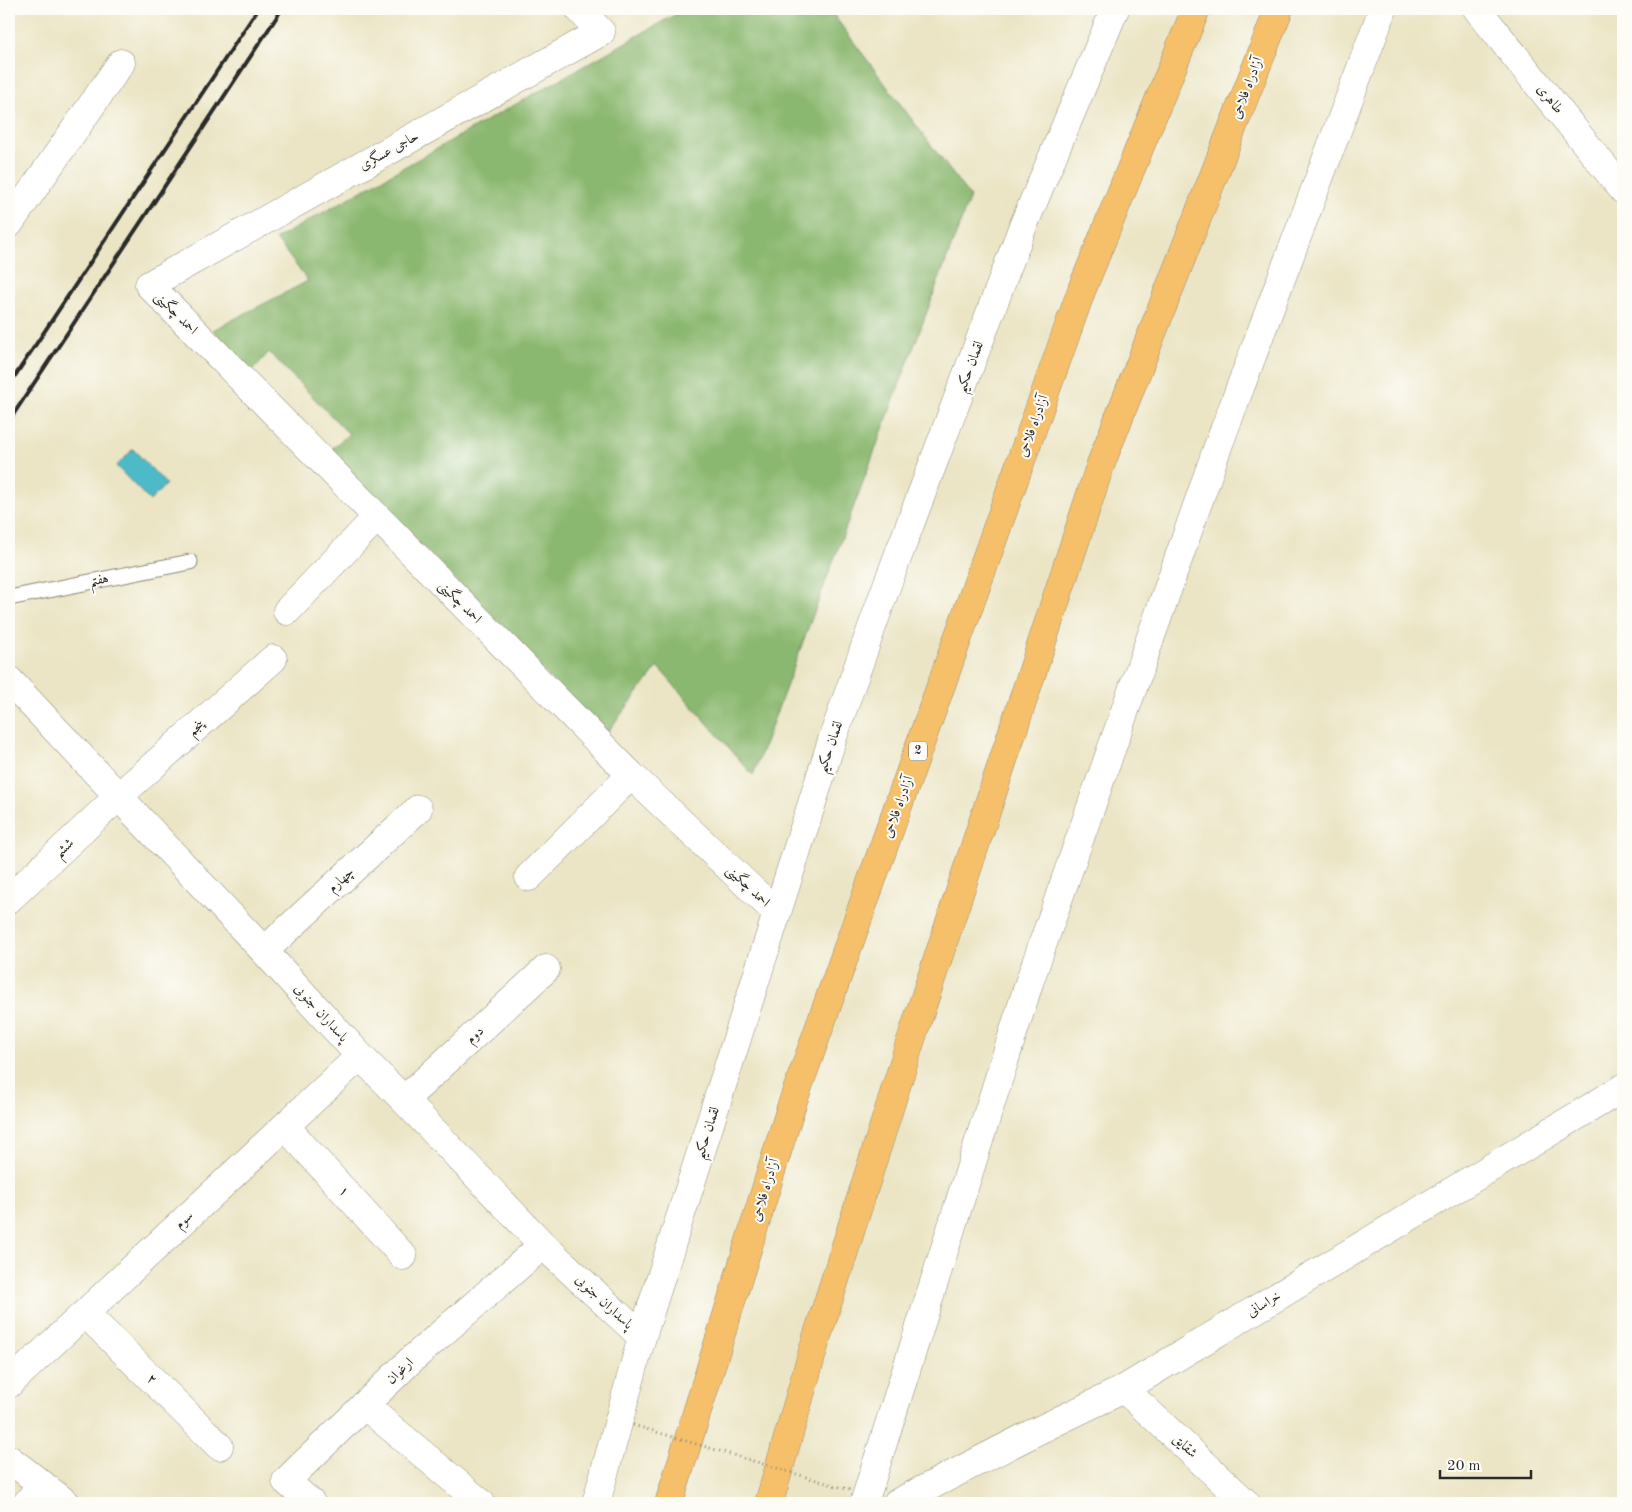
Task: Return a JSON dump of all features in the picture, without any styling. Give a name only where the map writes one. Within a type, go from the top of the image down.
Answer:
[{"type":"highway","name":"آزادراه فلاحی","points":[[669,1503],[791,1107],[1082,289],[1196,9]]},
{"type":"highway","name":"آزادراه فلاحی","points":[[769,1503],[816,1340],[906,1056],[1100,466],[1279,9]]},
{"type":"street","name":"حاجی عسگری","points":[[149,285],[601,32],[579,9]]},
{"type":"street","name":"لقمان حکیم","points":[[596,1503],[642,1337],[833,737],[884,593],[1021,231],[1115,9]]},
{"type":"street","points":[[858,1497],[1034,971],[1217,449],[1383,9]]},
{"type":"street","name":"طاهری","points":[[1477,9],[1623,190]]},
{"type":"street","points":[[9,224],[121,63]]},
{"type":"street","name":"احمد چگینی","points":[[149,285],[631,775],[776,912]]},
{"type":"street","points":[[287,611],[377,517]]},
{"type":"street","name":"پنجم","points":[[118,796],[273,659]]},
{"type":"street","name":"پاسداران جنوبی","points":[[9,680],[360,1056],[543,1245],[642,1337]]},
{"type":"street","points":[[529,877],[631,775]]},
{"type":"street","name":"ششم","points":[[9,899],[118,796]]},
{"type":"street","name":"چهارم","points":[[264,951],[418,809]]},
{"type":"street","name":"دوم","points":[[404,1100],[546,969]]},
{"type":"street","name":"سوم","points":[[9,1384],[360,1056]]},
{"type":"street","name":"خراسانی","points":[[897,1503],[1035,1432],[1124,1389],[1623,1088]]},
{"type":"street","name":"۱","points":[[285,1126],[403,1256]]},
{"type":"street","name":"ارغوان","points":[[311,1503],[286,1481],[410,1361],[543,1245]]},
{"type":"street","name":"۲","points":[[85,1313],[219,1446]]},
{"type":"street","name":"شقایق","points":[[1124,1389],[1246,1503]]},
{"type":"street","points":[[364,1405],[481,1503]]},
{"type":"street","points":[[9,1459],[35,1494],[66,1503]]},
{"type":"lane","name":"هفتم","points":[[9,598],[190,562]]},
{"type":"path","points":[[632,1425],[858,1497]]},
{"type":"green space","points":[[685,9],[829,9],[970,197],[753,775],[658,667],[605,735],[330,450],[349,434],[269,352],[252,371],[213,330],[308,281],[276,239]]},
{"type":"water","points":[[133,449],[166,484],[150,501],[116,466]]},
{"type":"railway","points":[[9,385],[258,9]]},
{"type":"railway","points":[[9,421],[282,9]]}]
